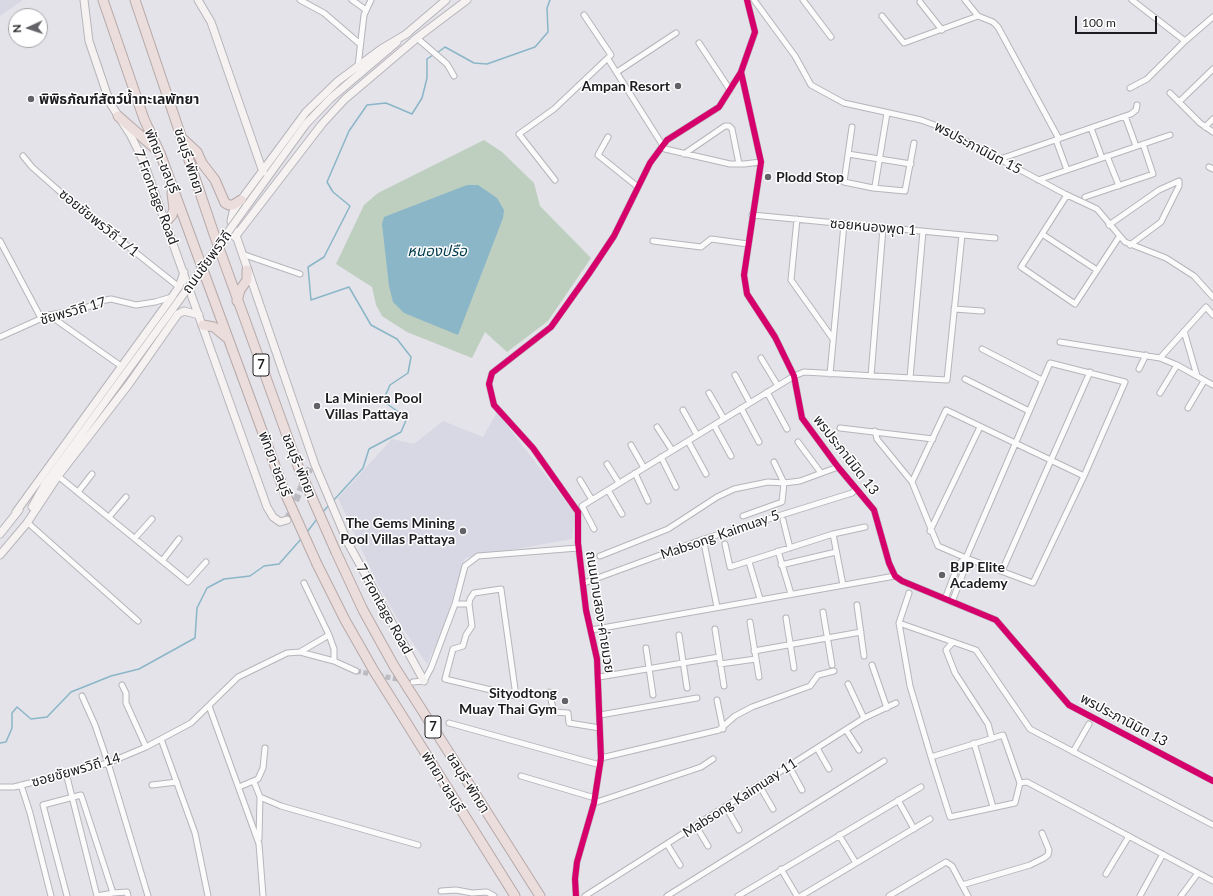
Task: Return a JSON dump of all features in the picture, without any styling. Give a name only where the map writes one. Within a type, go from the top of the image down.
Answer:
[{"type":"highway","name":"พัทยา-ชลบุรี","points":[[103,0],[144,119],[160,153],[285,493],[317,564],[345,620],[374,672],[515,896]]},
{"type":"highway","name":"ชลบุรี-พัทยา","points":[[135,0],[154,51],[237,300],[298,466],[336,552],[364,610],[394,666],[540,896]]},
{"type":"highway","points":[[118,116],[160,153]]},
{"type":"highway","points":[[182,138],[197,152],[202,164],[215,180],[225,203],[229,205],[244,203]]},
{"type":"highway","points":[[166,222],[172,215],[174,209],[170,181]]},
{"type":"highway","points":[[237,300],[240,290],[247,280],[247,270]]},
{"type":"highway","points":[[203,325],[214,327],[221,331],[229,340]]},
{"type":"main road","name":"7 Frontage Road","points":[[84,0],[89,40],[110,103],[143,160],[267,507],[273,517],[280,522],[287,520]]},
{"type":"main road","points":[[198,0],[211,22],[263,172]]},
{"type":"main road","name":"ถนนชัยพรวิถี","points":[[231,221],[234,212],[244,203],[306,124],[336,94],[385,54],[446,0]]},
{"type":"main road","name":"ถนนชัยพรวิถี","points":[[235,237],[322,124],[355,90],[417,38],[466,0]]},
{"type":"main road","name":"ถนนชัยพรวิถี","points":[[0,554],[24,521],[45,484],[180,299],[263,172],[306,112],[338,80],[408,33]]},
{"type":"main road","name":"ถนนชัยพรวิถี","points":[[385,54],[417,38]]},
{"type":"main road","name":"7 Frontage Road","points":[[231,221],[235,237],[303,427],[313,466],[320,476],[341,526],[369,583],[424,681]]},
{"type":"main road","name":"ถนนชัยพรวิถี","points":[[0,534],[172,297],[179,287],[184,272]]},
{"type":"main road","points":[[172,297],[180,297],[184,300],[184,305],[178,314]]},
{"type":"main road","name":"ถนนชัยพรวิถี","points":[[0,554],[27,522],[58,476],[128,384],[178,314],[184,311],[199,315]]},
{"type":"main road","name":"ถนนชัยพรวิถี","points":[[16,512],[45,484]]},
{"type":"street","points":[[300,0],[324,13],[360,44]]},
{"type":"street","points":[[352,0],[366,10]]},
{"type":"street","points":[[358,66],[366,10],[371,0]]},
{"type":"street","name":"ถนนมาบสอง-ค่ายมวย","points":[[576,896],[575,879],[577,862],[594,801],[601,758],[599,677],[597,658],[586,610],[584,583],[578,548],[578,512],[533,448],[494,405],[489,384],[492,373],[551,327],[612,241],[650,163],[667,140],[719,107],[741,72],[755,32],[747,0]]},
{"type":"street","name":"พรประภานิมิต 15","points":[[754,0],[795,56],[811,85],[844,103],[920,120],[940,127],[1038,180],[1097,209],[1119,237],[1130,245],[1166,258],[1194,276],[1213,297]]},
{"type":"street","points":[[803,0],[831,37]]},
{"type":"street","points":[[965,0],[978,16],[990,20],[998,27],[1057,139],[1067,170]]},
{"type":"street","points":[[1132,0],[1186,41]]},
{"type":"street","points":[[920,2],[942,30]]},
{"type":"street","points":[[555,180],[519,134],[554,108],[608,59],[611,52],[584,15]]},
{"type":"street","points":[[882,16],[904,43],[978,16]]},
{"type":"street","points":[[1130,88],[1147,79],[1213,17]]},
{"type":"street","points":[[617,72],[676,33]]},
{"type":"street","points":[[417,38],[444,62],[454,76]]},
{"type":"street","points":[[699,43],[730,90]]},
{"type":"street","points":[[608,59],[662,147],[668,151],[739,164],[760,162]]},
{"type":"street","points":[[1179,102],[1213,68]]},
{"type":"street","name":"พรประภานิมิต 13","points":[[741,72],[760,162],[744,275],[747,294],[775,337],[794,376],[802,418],[838,467],[874,510],[889,563],[895,576],[902,581],[996,620],[1069,705],[1213,781]]},
{"type":"street","points":[[1170,93],[1205,127],[1213,132]]},
{"type":"street","points":[[1000,159],[1124,116],[1135,111],[1137,105]]},
{"type":"street","points":[[873,188],[875,186],[887,113]]},
{"type":"street","points":[[1124,116],[1136,146]]},
{"type":"street","points":[[1205,127],[1213,119]]},
{"type":"street","points":[[684,154],[725,126],[729,126],[732,129],[739,164]]},
{"type":"street","points":[[852,127],[845,183],[905,192],[914,143]]},
{"type":"street","points":[[1091,128],[1119,186]]},
{"type":"street","points":[[1038,180],[1170,134]]},
{"type":"street","points":[[608,137],[598,155],[638,187]]},
{"type":"street","points":[[1085,197],[1153,174],[1143,144]]},
{"type":"street","points":[[848,154],[910,164]]},
{"type":"street","name":"ซอยชัยพรวิถี 1/1","points":[[23,156],[32,167],[67,198],[179,287]]},
{"type":"street","points":[[1109,225],[1159,190],[1179,181],[1179,186],[1161,222],[1130,245]]},
{"type":"street","points":[[1067,195],[1021,267],[1075,304],[1119,237]]},
{"type":"street","name":"ซอยหนองพุด 1","points":[[752,215],[995,238]]},
{"type":"street","points":[[797,219],[791,280],[833,339]]},
{"type":"street","points":[[830,374],[844,224]]},
{"type":"street","points":[[871,376],[883,228]]},
{"type":"street","points":[[910,378],[922,231]]},
{"type":"street","points":[[1042,234],[1096,270]]},
{"type":"street","points":[[594,529],[582,506],[794,376],[804,372],[947,380],[962,235]]},
{"type":"street","points":[[653,241],[701,247],[711,239],[748,244]]},
{"type":"street","points":[[0,241],[41,318]]},
{"type":"street","points":[[242,254],[300,274]]},
{"type":"street","name":"ชัยพรวิถี 17","points":[[0,337],[49,315],[83,310],[101,301],[111,300],[136,305],[172,297]]},
{"type":"street","points":[[1160,358],[1206,307],[1213,315]]},
{"type":"street","points":[[954,309],[982,311]]},
{"type":"street","points":[[49,315],[121,366]]},
{"type":"street","points":[[1184,331],[1197,376]]},
{"type":"street","points":[[1060,342],[1160,358],[1177,365],[1213,385]]},
{"type":"street","points":[[982,349],[1042,380]]},
{"type":"street","points":[[1139,369],[1146,355]]},
{"type":"street","points":[[761,358],[778,386]]},
{"type":"street","points":[[875,431],[877,439],[912,482],[930,531],[938,546],[966,558],[1034,583],[1084,476],[1125,382],[1050,363],[966,558],[965,568],[952,602]]},
{"type":"street","points":[[1160,393],[1177,365]]},
{"type":"street","points":[[1002,571],[1090,372]]},
{"type":"street","points":[[735,375],[750,403]]},
{"type":"street","points":[[965,379],[1029,411]]},
{"type":"street","points":[[1188,408],[1204,380]]},
{"type":"street","points":[[767,392],[787,428]]},
{"type":"street","points":[[709,393],[724,419]]},
{"type":"street","points":[[741,408],[759,442]]},
{"type":"street","points":[[683,410],[697,435]]},
{"type":"street","points":[[912,482],[946,410],[980,428],[1084,476]]},
{"type":"street","points":[[714,425],[731,456]]},
{"type":"street","points":[[657,427],[672,450]]},
{"type":"street","points":[[840,428],[933,439]]},
{"type":"street","points":[[930,531],[980,428]]},
{"type":"street","points":[[688,441],[706,474]]},
{"type":"street","points":[[798,442],[821,473]]},
{"type":"street","points":[[631,445],[644,468]]},
{"type":"street","points":[[661,457],[676,487]]},
{"type":"street","points":[[743,516],[782,502],[784,484],[774,462]]},
{"type":"street","points":[[607,464],[619,483]]},
{"type":"street","points":[[600,556],[668,529],[717,496],[734,489],[768,482],[784,484],[800,481],[838,467]]},
{"type":"street","points":[[635,473],[648,501]]},
{"type":"street","points":[[78,492],[92,474]]},
{"type":"street","points":[[58,476],[188,582],[206,562]]},
{"type":"street","points":[[580,480],[592,500]]},
{"type":"street","name":"Mabsong Kaimuay 5","points":[[584,583],[701,540],[852,493],[856,489]]},
{"type":"street","points":[[608,490],[622,514]]},
{"type":"street","points":[[109,517],[126,497]]},
{"type":"street","points":[[135,538],[152,519]]},
{"type":"street","points":[[783,520],[790,548]]},
{"type":"street","points":[[27,522],[138,621]]},
{"type":"street","points":[[725,544],[730,567],[833,534],[865,527]]},
{"type":"street","points":[[833,534],[843,585]]},
{"type":"street","points":[[162,561],[179,539]]},
{"type":"street","points":[[704,543],[717,607]]},
{"type":"street","points":[[413,682],[424,681],[431,668],[455,604],[465,566],[478,556],[578,548]]},
{"type":"street","points":[[778,551],[781,566],[791,594]]},
{"type":"street","points":[[781,566],[836,552]]},
{"type":"street","points":[[945,599],[958,566],[966,558]]},
{"type":"street","points":[[749,562],[760,599]]},
{"type":"street","points":[[590,630],[895,576]]},
{"type":"street","points":[[304,583],[329,635],[334,649],[334,661]]},
{"type":"street","points":[[501,589],[516,696],[444,679],[453,649],[462,646],[466,635],[472,626],[469,604],[474,593],[501,589]]},
{"type":"street","points":[[909,593],[899,623],[910,686],[931,757],[950,817],[1015,803],[1020,783],[1004,735],[931,757]]},
{"type":"street","points":[[455,604],[469,604]]},
{"type":"street","points":[[856,605],[864,656]]},
{"type":"street","points":[[823,612],[832,665]]},
{"type":"street","points":[[786,618],[794,668]]},
{"type":"street","points":[[750,622],[759,677]]},
{"type":"street","points":[[899,623],[976,650],[1030,729],[1213,826]]},
{"type":"street","points":[[715,629],[724,686]]},
{"type":"street","points":[[754,651],[861,632]]},
{"type":"street","points":[[300,652],[329,635]]},
{"type":"street","points":[[678,635],[687,688]]},
{"type":"street","points":[[953,642],[946,650],[948,656],[955,673],[988,724],[992,738]]},
{"type":"street","points":[[646,648],[653,695]]},
{"type":"street","name":"ซอยชัยพรวิถี 14","points":[[0,787],[21,785],[108,763],[146,747],[191,723],[238,677],[287,653],[300,652],[334,661],[356,670]]},
{"type":"street","points":[[599,677],[719,658]]},
{"type":"street","points":[[720,664],[756,659]]},
{"type":"street","points":[[872,665],[887,708]]},
{"type":"street","points":[[601,758],[723,729],[736,716],[752,708],[810,686],[818,675],[834,671]]},
{"type":"street","points":[[848,684],[864,718]]},
{"type":"street","points":[[122,685],[126,693],[126,703],[146,747]]},
{"type":"street","points":[[549,692],[554,712],[568,713],[570,724],[600,728]]},
{"type":"street","points":[[82,696],[108,763],[148,896]]},
{"type":"street","points":[[600,715],[697,698]]},
{"type":"street","points":[[717,700],[723,729]]},
{"type":"street","name":"Mabsong Kaimuay 11","points":[[585,896],[864,718],[896,703]]},
{"type":"street","points":[[210,706],[259,844]]},
{"type":"street","points":[[449,723],[600,765]]},
{"type":"street","points":[[1072,752],[1089,724]]},
{"type":"street","points":[[846,730],[859,750]]},
{"type":"street","points":[[162,739],[195,833],[208,896]]},
{"type":"street","points":[[974,744],[993,807]]},
{"type":"street","points":[[239,787],[254,782],[263,768],[265,748]]},
{"type":"street","points":[[817,748],[829,769]]},
{"type":"street","points":[[521,776],[594,801],[701,767],[714,759]]},
{"type":"street","points":[[667,896],[884,761]]},
{"type":"street","points":[[789,766],[802,790]]},
{"type":"street","points":[[66,773],[97,896],[127,892],[128,896]]},
{"type":"street","points":[[152,785],[177,782]]},
{"type":"street","points":[[254,782],[260,797],[259,844],[263,896]]},
{"type":"street","points":[[1020,783],[1027,782],[1213,881]]},
{"type":"street","points":[[21,785],[30,813],[51,896]]},
{"type":"street","points":[[759,786],[773,809]]},
{"type":"street","points":[[738,896],[921,787]]},
{"type":"street","points":[[67,896],[43,805],[81,794],[113,893]]},
{"type":"street","points":[[260,797],[281,806],[418,845]]},
{"type":"street","points":[[898,800],[914,829]]},
{"type":"street","points":[[726,806],[739,830]]},
{"type":"street","points":[[800,896],[930,819]]},
{"type":"street","points":[[696,826],[708,846]]},
{"type":"street","points":[[962,885],[1030,865],[1044,858],[1048,855],[1049,850],[1042,833]]},
{"type":"street","points":[[839,835],[856,863]]},
{"type":"street","points":[[1106,874],[1129,836]]},
{"type":"street","points":[[667,844],[680,865]]},
{"type":"street","points":[[1140,896],[1163,854]]},
{"type":"street","points":[[889,896],[946,862],[952,866],[968,896]]},
{"type":"street","points":[[781,869],[797,896]]},
{"type":"street","points":[[1181,896],[1198,873]]},
{"type":"street","points":[[441,891],[456,890],[487,892],[494,896]]},
{"type":"shaded area","points":[[0,0],[23,0],[12,8],[8,8],[8,10],[0,16]]},
{"type":"shaded area","name":"The Gems Mining Pool Villas Pattaya","points":[[497,412],[575,514],[572,539],[465,558],[444,626],[427,664],[404,630],[378,585],[338,498],[392,439],[414,444],[443,421],[483,437]]},
{"type":"green space","points":[[484,140],[502,152],[534,183],[540,206],[591,258],[548,321],[507,352],[485,332],[472,358],[407,332],[382,316],[376,305],[372,287],[336,264],[364,205],[378,193]]},
{"type":"water","name":"หนองปรือ","points":[[467,185],[478,185],[497,198],[504,210],[503,218],[458,335],[404,313],[393,302],[389,286],[382,224],[384,217]]},
{"type":"waterway","points":[[437,53],[445,47],[474,63],[487,64],[535,47],[548,32],[547,8],[550,0]]},
{"type":"waterway","points":[[333,501],[363,468],[369,449],[401,432],[407,418],[383,401],[390,385],[408,373],[411,357],[397,339],[371,325],[349,287],[311,300],[308,267],[324,257],[350,206],[333,192],[327,182],[349,131],[367,105],[386,103],[412,114],[422,98],[427,78],[427,59],[433,55]]},
{"type":"waterway","points":[[322,513],[329,505]]},
{"type":"waterway","points":[[307,532],[317,519]]},
{"type":"waterway","points":[[0,743],[6,742],[12,728],[12,713],[17,707],[31,719],[47,717],[71,692],[111,676],[139,669],[195,638],[197,608],[207,588],[224,579],[250,576],[264,566],[279,564],[302,538]]},
{"type":"tunnel","points":[[287,520],[310,468]]},
{"type":"tunnel","points":[[356,671],[402,680]]},
{"type":"cycle path","points":[[576,896],[575,879],[577,862],[594,803],[601,758],[597,659],[586,610],[578,543],[578,512],[533,448],[494,405],[489,384],[492,373],[551,327],[614,236],[650,163],[667,140],[719,107],[741,72],[755,32],[747,0]]},
{"type":"cycle path","points":[[741,72],[761,162],[744,275],[747,294],[775,337],[794,376],[802,418],[838,467],[874,510],[889,563],[895,576],[902,581],[996,620],[1069,705],[1213,781]]},
{"type":"place","name":"Ampan Resort","points":[[678,86]]},
{"type":"place","name":"พิพิธภัณฑ์สัตว์น้ำทะเลพัทยา","points":[[31,99]]},
{"type":"place","name":"Plodd Stop","points":[[768,177]]},
{"type":"place","name":"La Miniera Pool Villas Pattaya","points":[[317,406]]},
{"type":"place","name":"The Gems Mining Pool Villas Pattaya","points":[[463,531]]},
{"type":"place","name":"BJP Elite Academy","points":[[942,575]]},
{"type":"place","name":"Sityodtong Muay Thai Gym","points":[[565,701]]}]
